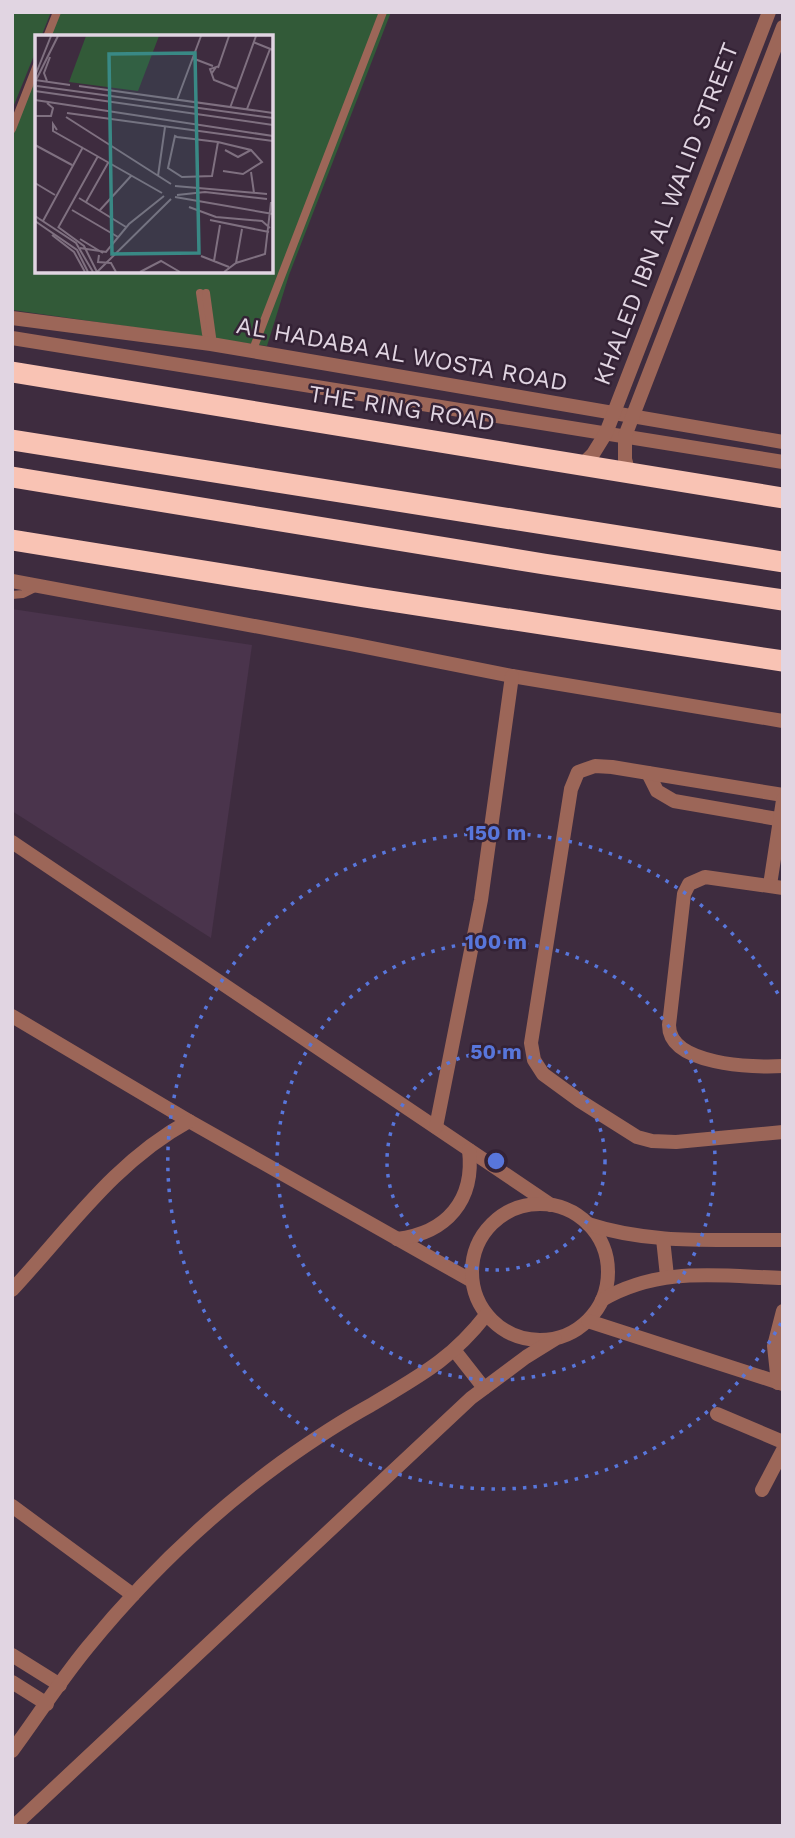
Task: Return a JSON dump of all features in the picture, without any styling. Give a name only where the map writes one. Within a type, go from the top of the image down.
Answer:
[{"type":"highway","name":"THE RING ROAD","points":[[12,372],[783,498]]},
{"type":"highway","points":[[12,440],[783,562]]},
{"type":"highway","points":[[12,477],[544,564],[783,600]]},
{"type":"highway","points":[[12,540],[783,661]]},
{"type":"street","name":"KHALED IBN AL WALID STREET","points":[[582,465],[593,454],[606,433],[769,12]]},
{"type":"street","name":"KHALED IBN AL WALID STREET","points":[[629,474],[625,459],[625,436],[778,51],[783,27]]},
{"type":"street","points":[[757,42],[778,51]]},
{"type":"street","name":"AL HADABA AL WOSTA ROAD","points":[[12,318],[211,344],[783,442]]},
{"type":"street","name":"AL HADABA AL WOSTA ROAD","points":[[12,338],[783,462]]},
{"type":"street","points":[[205,369],[211,344]]},
{"type":"street","points":[[12,581],[512,676],[783,721]]},
{"type":"street","points":[[436,1128],[481,900],[512,676]]},
{"type":"street","points":[[783,1066],[742,1066],[702,1057],[676,1045],[669,1032],[686,889],[693,880],[705,877],[776,887],[783,797],[648,773],[595,766],[581,769],[574,776],[532,1030],[534,1060],[543,1074],[580,1101],[628,1132],[652,1141],[676,1142],[783,1132]]},
{"type":"street","points":[[648,773],[657,791],[674,801],[781,820]]},
{"type":"street","points":[[12,842],[551,1205],[571,1212],[588,1224],[601,1240],[608,1260],[608,1281],[603,1300],[588,1321],[526,1357],[484,1388],[244,1609],[19,1823]]},
{"type":"street","points":[[12,1016],[189,1121],[472,1281]]},
{"type":"street","points":[[12,1290],[99,1191],[147,1148],[189,1121]]},
{"type":"street","points":[[397,1239],[423,1234],[435,1228],[454,1211],[470,1176],[469,1150]]},
{"type":"street","points":[[551,1205],[529,1205],[509,1211],[492,1224],[479,1240],[472,1260],[472,1281],[477,1299],[486,1315],[500,1328],[517,1336],[536,1340],[555,1339]]},
{"type":"street","points":[[588,1224],[625,1234],[663,1239],[783,1240]]},
{"type":"street","points":[[663,1239],[667,1276]]},
{"type":"street","points":[[603,1300],[633,1284],[667,1276],[783,1278]]},
{"type":"street","points":[[588,1321],[780,1383],[774,1346],[783,1311]]},
{"type":"street","points":[[12,1751],[85,1650],[165,1559],[191,1535],[261,1478],[326,1432],[416,1379],[455,1351],[486,1315]]},
{"type":"street","points":[[455,1351],[484,1388]]},
{"type":"street","points":[[717,1414],[783,1442]]},
{"type":"street","points":[[762,1490],[783,1450]]},
{"type":"street","points":[[12,1506],[133,1595]]},
{"type":"street","points":[[12,1655],[60,1685]]},
{"type":"street","points":[[12,1682],[47,1704]]},
{"type":"lane","points":[[48,35],[57,12]]},
{"type":"lane","points":[[252,352],[383,12]]},
{"type":"lane","points":[[12,129],[35,70]]},
{"type":"lane","points":[[203,293],[211,344]]},
{"type":"lane","points":[[12,595],[23,594],[39,586]]},
{"type":"shaded area","points":[[12,609],[252,645],[211,938],[12,811]]},
{"type":"green space","points":[[12,12],[51,12],[42,35],[35,35],[35,53],[12,110]]},
{"type":"green space","points":[[54,12],[391,12],[289,275],[267,346],[12,310],[12,119],[35,61],[35,273],[273,273],[273,35],[45,35]]}]
